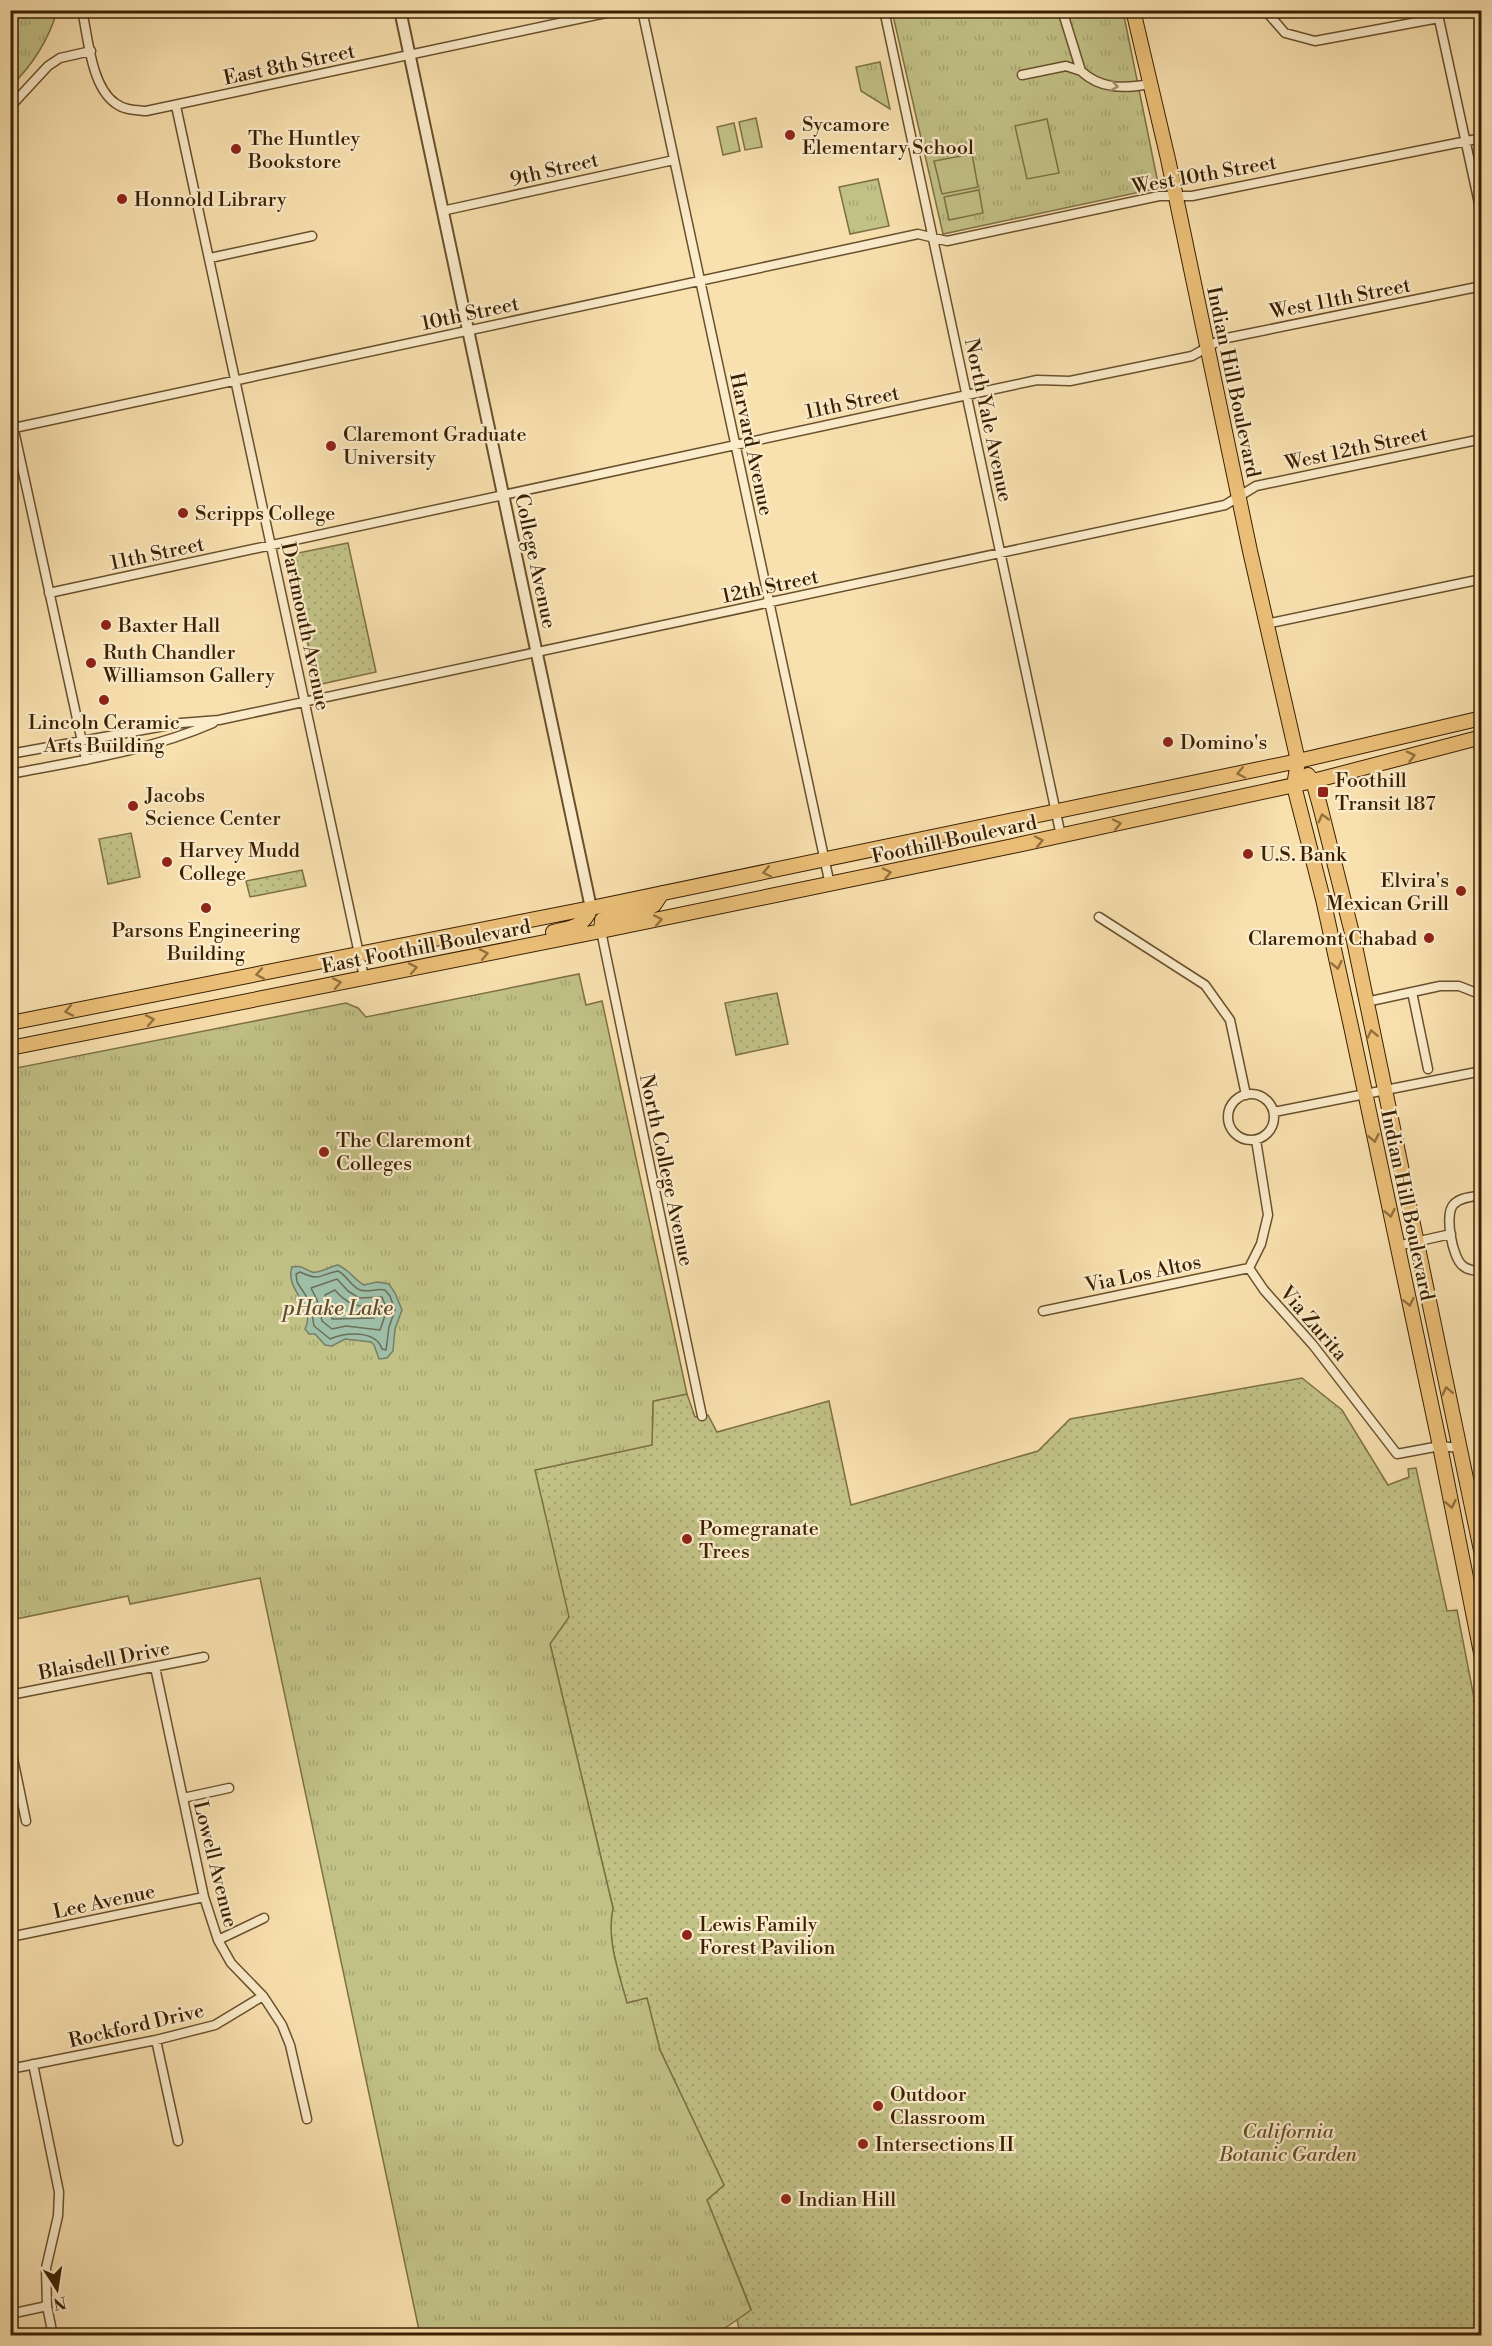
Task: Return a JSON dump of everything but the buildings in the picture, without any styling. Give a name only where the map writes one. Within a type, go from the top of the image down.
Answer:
[{"type":"main road","name":"Indian Hill Boulevard","points":[[1133,10],[1266,624],[1298,761],[1294,786],[1323,898],[1440,1446],[1482,1658]]},
{"type":"main road","name":"Foothill Boulevard","points":[[591,909],[1298,761],[1482,718]]},
{"type":"main road","name":"Foothill Boulevard","points":[[601,931],[830,885],[1294,786],[1482,737]]},
{"type":"main road","name":"Indian Hill Boulevard","points":[[1298,761],[1313,781],[1354,941],[1482,1556]]},
{"type":"main road","points":[[601,931],[602,920],[648,908],[654,905],[662,893]]},
{"type":"main road","points":[[522,946],[542,934],[581,924],[586,920],[591,909]]},
{"type":"main road","name":"East Foothill Boulevard","points":[[10,1023],[591,909]]},
{"type":"main road","name":"East Foothill Boulevard","points":[[10,1048],[601,931]]},
{"type":"street","name":"East 8th Street","points":[[82,10],[98,81],[105,93],[115,103],[128,109],[146,111],[620,10]]},
{"type":"street","name":"College Avenue","points":[[400,10],[591,909]]},
{"type":"street","name":"Harvard Avenue","points":[[642,10],[830,885]]},
{"type":"street","name":"North Yale Avenue","points":[[884,10],[1061,836]]},
{"type":"street","points":[[1062,10],[1081,71]]},
{"type":"street","points":[[1265,10],[1285,33],[1315,41],[1438,14],[1482,218]]},
{"type":"street","points":[[10,108],[48,66],[60,58],[91,51]]},
{"type":"street","points":[[1022,75],[1066,66],[1109,86],[1131,88],[1149,84]]},
{"type":"street","name":"Dartmouth Avenue","points":[[176,106],[364,977]]},
{"type":"street","name":"West 10th Street","points":[[932,237],[947,241],[1159,196],[1192,196],[1482,138]]},
{"type":"street","name":"9th Street","points":[[442,212],[674,160]]},
{"type":"street","name":"10th Street","points":[[14,428],[918,234],[932,237]]},
{"type":"street","points":[[210,258],[312,236]]},
{"type":"street","name":"West 11th Street","points":[[1207,347],[1222,339],[1482,286]]},
{"type":"street","name":"11th Street","points":[[49,593],[1037,380],[1070,381],[1192,356],[1207,347]]},
{"type":"street","points":[[10,412],[86,760]]},
{"type":"street","name":"West 12th Street","points":[[1238,495],[1256,486],[1482,439]]},
{"type":"street","name":"12th Street","points":[[219,720],[1225,505],[1238,495]]},
{"type":"street","points":[[1266,624],[1482,579]]},
{"type":"street","points":[[10,754],[181,723],[219,720]]},
{"type":"street","points":[[10,774],[86,760],[184,735],[219,720]]},
{"type":"street","points":[[1099,917],[1205,985],[1230,1020],[1246,1095]]},
{"type":"street","name":"North College Avenue","points":[[601,931],[702,1416]]},
{"type":"street","points":[[1366,1002],[1440,986],[1459,986],[1482,995]]},
{"type":"street","points":[[1412,992],[1428,1069]]},
{"type":"street","points":[[1274,1112],[1482,1071]]},
{"type":"street","points":[[1246,1095],[1264,1098],[1274,1112],[1271,1130],[1264,1137],[1256,1140],[1238,1137],[1228,1122],[1228,1113],[1232,1105],[1238,1098],[1246,1095]]},
{"type":"street","points":[[1250,1268],[1261,1244],[1268,1215],[1256,1140]]},
{"type":"street","points":[[1482,1195],[1462,1199],[1450,1209],[1449,1221],[1457,1260],[1463,1267],[1474,1271],[1482,1270]]},
{"type":"street","points":[[1397,1246],[1451,1234]]},
{"type":"street","name":"Via Los Altos","points":[[1042,1311],[1250,1268]]},
{"type":"street","name":"Via Zurita","points":[[1250,1268],[1264,1290],[1313,1345],[1397,1454],[1440,1446],[1459,1448]]},
{"type":"street","name":"Blaisdell Drive","points":[[10,1695],[204,1657]]},
{"type":"street","name":"Lowell Avenue","points":[[155,1667],[204,1897],[218,1940],[231,1963],[262,1996],[282,2025],[290,2045],[307,2119]]},
{"type":"street","points":[[10,1744],[26,1821]]},
{"type":"street","points":[[183,1798],[229,1788]]},
{"type":"street","name":"Lee Avenue","points":[[10,1937],[204,1897]]},
{"type":"street","points":[[218,1940],[264,1918]]},
{"type":"street","name":"Rockford Drive","points":[[10,2069],[156,2040],[215,2025],[262,1996]]},
{"type":"street","points":[[156,2040],[178,2141]]},
{"type":"street","points":[[33,2064],[59,2192],[58,2216],[46,2268],[47,2306],[53,2336]]},
{"type":"street","points":[[10,2314],[47,2306]]},
{"type":"green space","points":[[11,11],[57,11],[39,51],[11,86]]},
{"type":"green space","points":[[892,11],[1123,11],[1159,188],[943,234]]},
{"type":"green space","points":[[880,62],[890,109],[861,91],[856,67]]},
{"type":"green space","points":[[756,118],[762,147],[745,150],[739,122]]},
{"type":"green space","points":[[1047,119],[1059,173],[1027,179],[1015,126]]},
{"type":"green space","points":[[734,123],[740,151],[723,155],[717,127]]},
{"type":"green space","points":[[972,154],[978,187],[942,194],[934,161]]},
{"type":"green space","points":[[878,179],[889,226],[850,234],[839,187]]},
{"type":"green space","points":[[979,190],[983,213],[949,220],[944,197]]},
{"type":"green space","points":[[348,543],[376,672],[317,685],[288,555]]},
{"type":"green space","points":[[131,833],[140,877],[108,884],[99,839]]},
{"type":"green space","points":[[302,870],[306,886],[250,897],[246,881]]},
{"type":"green space","points":[[579,974],[586,1005],[602,1001],[687,1394],[653,1401],[652,1445],[535,1470],[569,1617],[550,1644],[613,1908],[612,1944],[627,2003],[647,1998],[660,2050],[724,2185],[707,2200],[751,2310],[715,2335],[420,2335],[260,1578],[130,1604],[128,1596],[11,1620],[11,1069],[346,1003],[358,1008],[366,1017]]},
{"type":"green space","points":[[777,993],[788,1044],[736,1055],[725,1003]]},
{"type":"green space","name":"California Botanic Garden","points":[[1302,1378],[1342,1410],[1388,1485],[1409,1477],[1408,1469],[1416,1468],[1447,1611],[1457,1610],[1481,1734],[1481,2335],[740,2335],[737,2319],[751,2309],[707,2200],[724,2185],[660,2050],[647,1999],[627,2003],[617,1968],[611,1932],[613,1908],[550,1644],[535,1470],[652,1445],[653,1401],[687,1394],[695,1417],[708,1415],[717,1432],[829,1401],[851,1505],[1038,1451],[1070,1419]]},
{"type":"water","name":"pHake Lake","points":[[338,1265],[364,1285],[377,1282],[389,1284],[395,1293],[402,1310],[395,1329],[393,1351],[387,1358],[379,1359],[371,1342],[345,1339],[332,1346],[325,1345],[315,1334],[309,1334],[305,1329],[308,1321],[307,1313],[292,1283],[292,1267],[301,1267],[315,1272]]},
{"type":"place","name":"Sycamore Elementary School","points":[[790,135]]},
{"type":"place","name":"The Huntley Bookstore","points":[[236,149]]},
{"type":"place","name":"Honnold Library","points":[[122,199]]},
{"type":"place","name":"Claremont Graduate University","points":[[331,446]]},
{"type":"place","name":"Scripps College","points":[[183,513]]},
{"type":"place","name":"Baxter Hall","points":[[106,625]]},
{"type":"place","name":"Ruth Chandler Williamson Gallery","points":[[91,663]]},
{"type":"place","name":"Lincoln Ceramic Arts Building","points":[[104,700]]},
{"type":"place","name":"Domino's","points":[[1168,742]]},
{"type":"place","name":"Foothill Transit 187","points":[[1323,792]]},
{"type":"place","name":"Jacobs Science Center","points":[[133,806]]},
{"type":"place","name":"U.S. Bank","points":[[1248,854]]},
{"type":"place","name":"Harvey Mudd College","points":[[167,862]]},
{"type":"place","name":"Elvira's Mexican Grill","points":[[1461,891]]},
{"type":"place","name":"Parsons Engineering Building","points":[[206,908]]},
{"type":"place","name":"Claremont Chabad","points":[[1429,938]]},
{"type":"place","name":"The Claremont Colleges","points":[[324,1152]]},
{"type":"place","name":"Pomegranate Trees","points":[[687,1539]]},
{"type":"place","name":"Lewis Family Forest Pavilion","points":[[687,1935]]},
{"type":"place","name":"Outdoor Classroom","points":[[878,2106]]},
{"type":"place","name":"Intersections II","points":[[863,2144]]},
{"type":"place","name":"Indian Hill","points":[[786,2199]]}]
